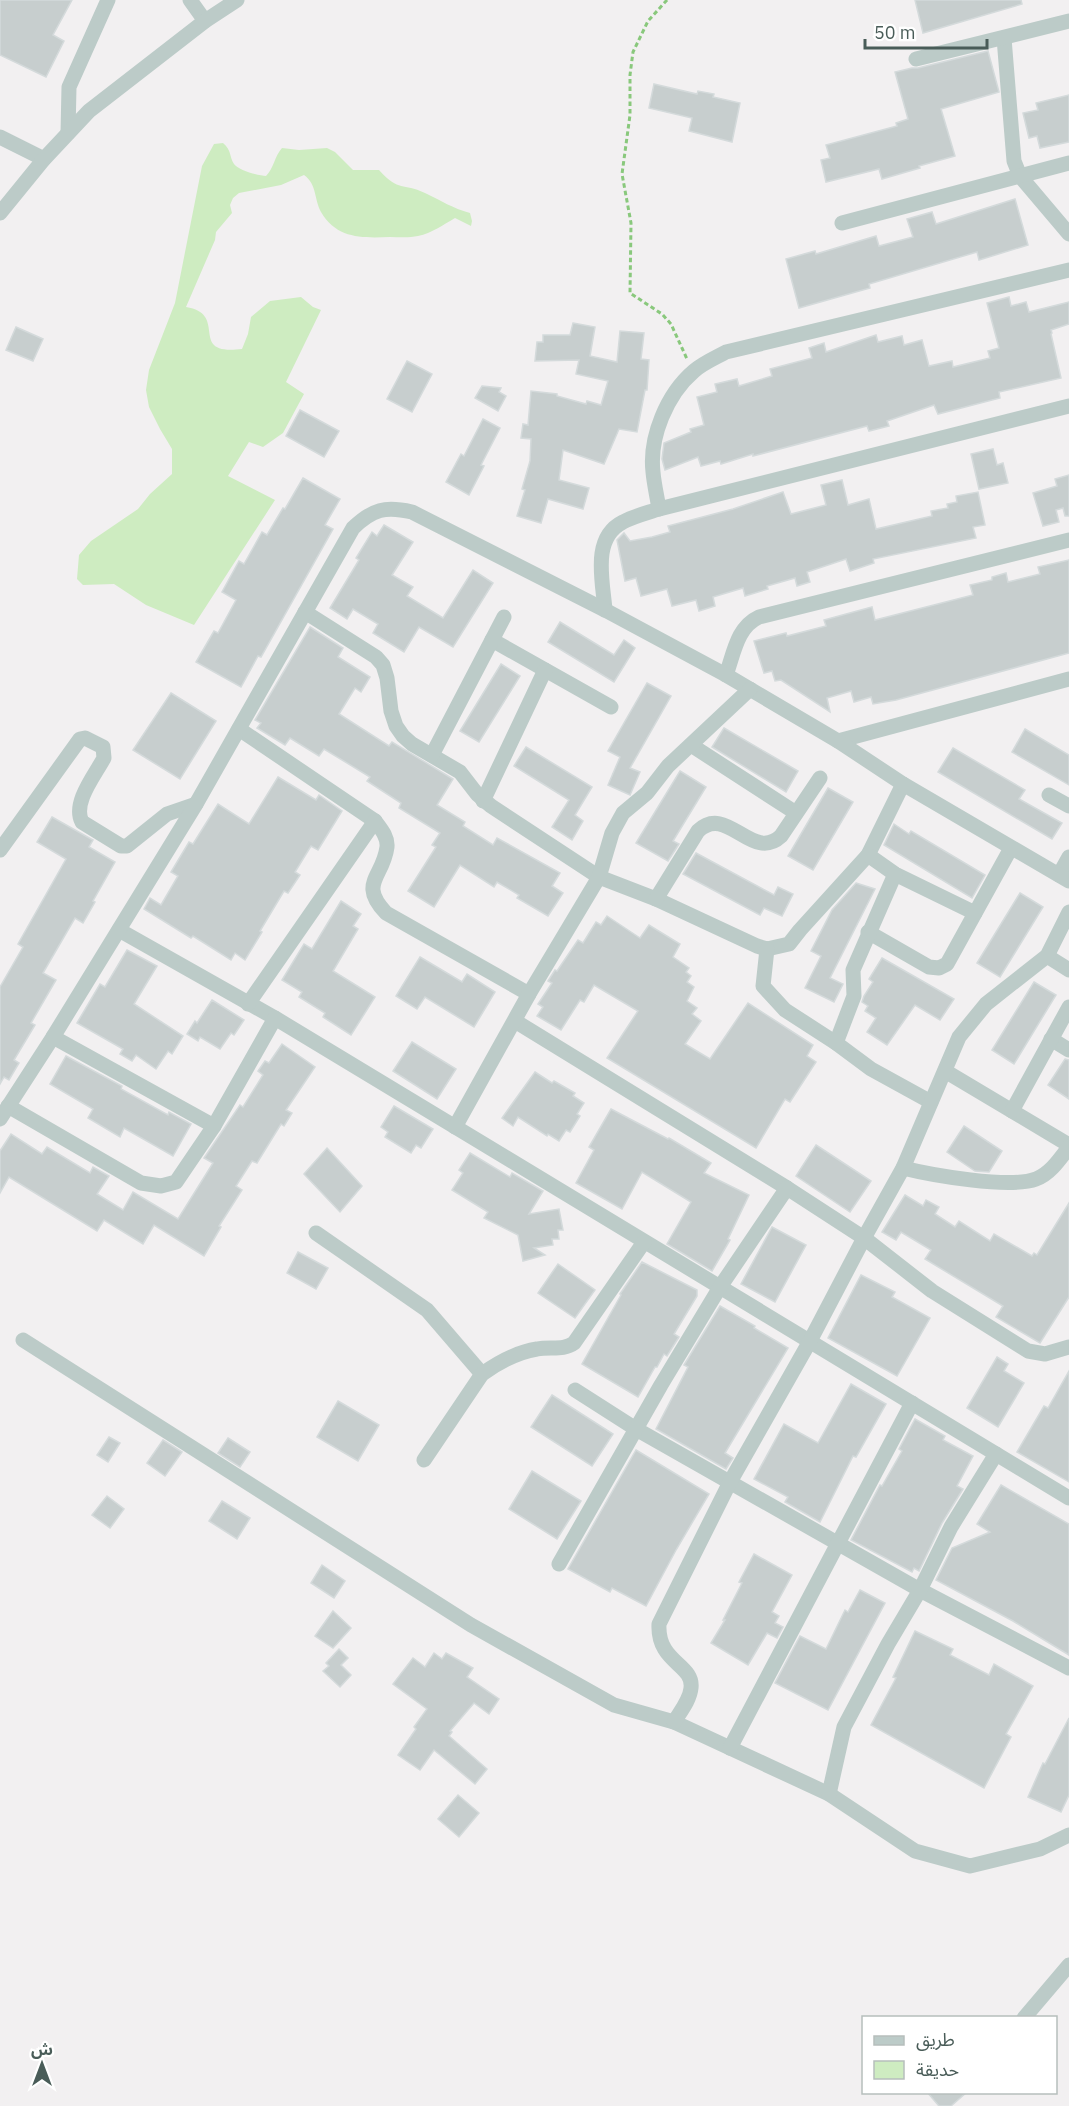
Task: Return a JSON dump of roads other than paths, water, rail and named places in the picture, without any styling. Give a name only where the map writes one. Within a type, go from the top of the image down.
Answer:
[{"type":"street","points":[[68,133],[69,87],[108,0]]},
{"type":"street","points":[[190,0],[205,21]]},
{"type":"street","points":[[0,213],[44,159],[89,111],[205,21],[237,0]]},
{"type":"street","points":[[916,60],[1069,21]]},
{"type":"street","points":[[1004,38],[1013,153],[1020,176],[1069,234]]},
{"type":"street","points":[[0,137],[44,159]]},
{"type":"street","points":[[842,223],[1069,163]]},
{"type":"street","points":[[659,509],[652,471],[653,447],[661,419],[675,393],[693,371],[709,360],[726,352],[1069,270]]},
{"type":"street","points":[[605,610],[601,564],[603,547],[609,534],[620,523],[659,509],[1069,406]]},
{"type":"street","points":[[274,1018],[214,1126],[176,1182],[161,1186],[141,1183],[4,1112],[196,804],[352,528],[364,517],[378,510],[394,508],[412,512],[605,610],[750,689],[1064,878],[1069,857]]},
{"type":"street","points":[[726,675],[742,630],[752,620],[759,617],[1069,540]]},
{"type":"street","points":[[305,612],[376,657],[383,665],[391,711],[396,726],[403,736],[412,744],[460,772],[483,801],[599,877],[657,899],[757,946],[767,948],[789,944],[868,855],[903,783]]},
{"type":"street","points":[[432,755],[504,617]]},
{"type":"street","points":[[492,640],[611,706]]},
{"type":"street","points":[[483,801],[545,670]]},
{"type":"street","points":[[838,741],[1069,679]]},
{"type":"street","points":[[455,1127],[529,994],[599,877],[612,833],[623,813],[647,793],[668,766],[750,689]]},
{"type":"street","points":[[239,729],[375,821],[384,835],[387,846],[372,889],[376,901],[386,913],[529,994]]},
{"type":"street","points":[[0,850],[80,739],[85,738],[103,747],[105,752],[80,806],[80,818],[82,822],[121,846],[131,844],[167,814],[196,804]]},
{"type":"street","points":[[691,745],[796,813]]},
{"type":"street","points":[[657,899],[702,827],[713,822],[724,824],[758,843],[767,844],[781,836],[820,778]]},
{"type":"street","points":[[1049,795],[1069,806]]},
{"type":"street","points":[[248,1004],[375,821]]},
{"type":"street","points":[[868,932],[929,967],[939,968],[947,964],[1011,848]]},
{"type":"street","points":[[868,855],[895,874],[975,913]]},
{"type":"street","points":[[836,1043],[854,996],[853,970],[895,874]]},
{"type":"street","points":[[674,1722],[688,1700],[691,1681],[688,1673],[662,1647],[658,1636],[658,1624],[730,1482],[810,1341],[903,1168],[959,1037],[986,1004],[1047,956],[1069,912]]},
{"type":"street","points":[[119,930],[274,1018],[1069,1498]]},
{"type":"street","points":[[767,948],[763,986],[785,1010],[872,1069],[931,1102]]},
{"type":"street","points":[[1047,956],[1069,970]]},
{"type":"street","points":[[1012,1111],[1069,1007]]},
{"type":"street","points":[[515,1021],[787,1188],[864,1238],[932,1291],[1028,1351],[1045,1354],[1069,1347]]},
{"type":"street","points":[[53,1036],[214,1126]]},
{"type":"street","points":[[1052,1039],[1069,1050]]},
{"type":"street","points":[[903,1168],[939,1176],[1007,1183],[1037,1179],[1054,1166],[1069,1146],[945,1071]]},
{"type":"street","points":[[559,1564],[720,1287],[787,1188]]},
{"type":"street","points":[[316,1233],[422,1306],[482,1374]]},
{"type":"street","points":[[424,1460],[482,1374],[494,1365],[521,1353],[543,1348],[564,1348],[574,1343],[644,1242]]},
{"type":"street","points":[[23,1340],[471,1625],[614,1705],[674,1722],[830,1794],[915,1851],[970,1866],[1040,1850],[1069,1835]]},
{"type":"street","points":[[575,1390],[636,1429],[920,1590],[1069,1668]]},
{"type":"street","points":[[730,1748],[912,1403]]},
{"type":"street","points":[[830,1794],[844,1726],[920,1590],[951,1527],[996,1454]]},
{"type":"street","points":[[1026,2016],[1069,1965]]}]
